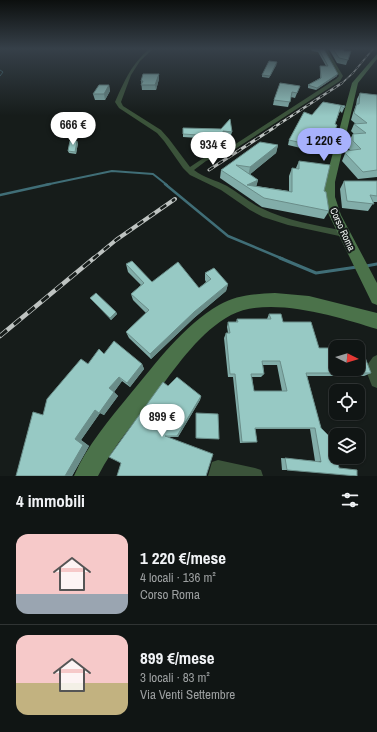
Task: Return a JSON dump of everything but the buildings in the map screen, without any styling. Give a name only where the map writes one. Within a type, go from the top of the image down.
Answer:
[{"type":"main road","name":"Corso Roma","points":[[365,71],[354,86],[330,182],[330,197],[335,215],[377,298]]},
{"type":"main road","points":[[86,476],[101,449],[177,351],[217,315],[239,304],[265,301],[291,302],[340,309],[377,321]]},
{"type":"street","points":[[131,71],[118,102],[121,107],[157,130],[164,137],[173,152],[189,170],[268,215],[313,228],[344,234]]},
{"type":"street","points":[[189,170],[204,160],[233,148],[338,80],[341,76],[338,71]]},
{"type":"street","points":[[377,361],[371,368],[377,381]]},
{"type":"street","points":[[216,476],[218,468],[255,476]]},
{"type":"waterway","points":[[0,76],[3,72],[2,71]]},
{"type":"waterway","points":[[45,185],[112,171],[153,174],[167,185]]},
{"type":"waterway","points":[[0,195],[50,184]]},
{"type":"waterway","points":[[165,184],[228,236],[283,259]]},
{"type":"waterway","points":[[280,258],[316,273],[357,267]]},
{"type":"waterway","points":[[366,266],[377,264]]},
{"type":"railway","points":[[341,84],[354,71]]},
{"type":"railway","points":[[273,128],[342,83]]},
{"type":"railway","points":[[209,170],[275,127]]},
{"type":"railway","points":[[93,259],[116,240],[175,199]]},
{"type":"railway","points":[[0,336],[94,258]]}]
